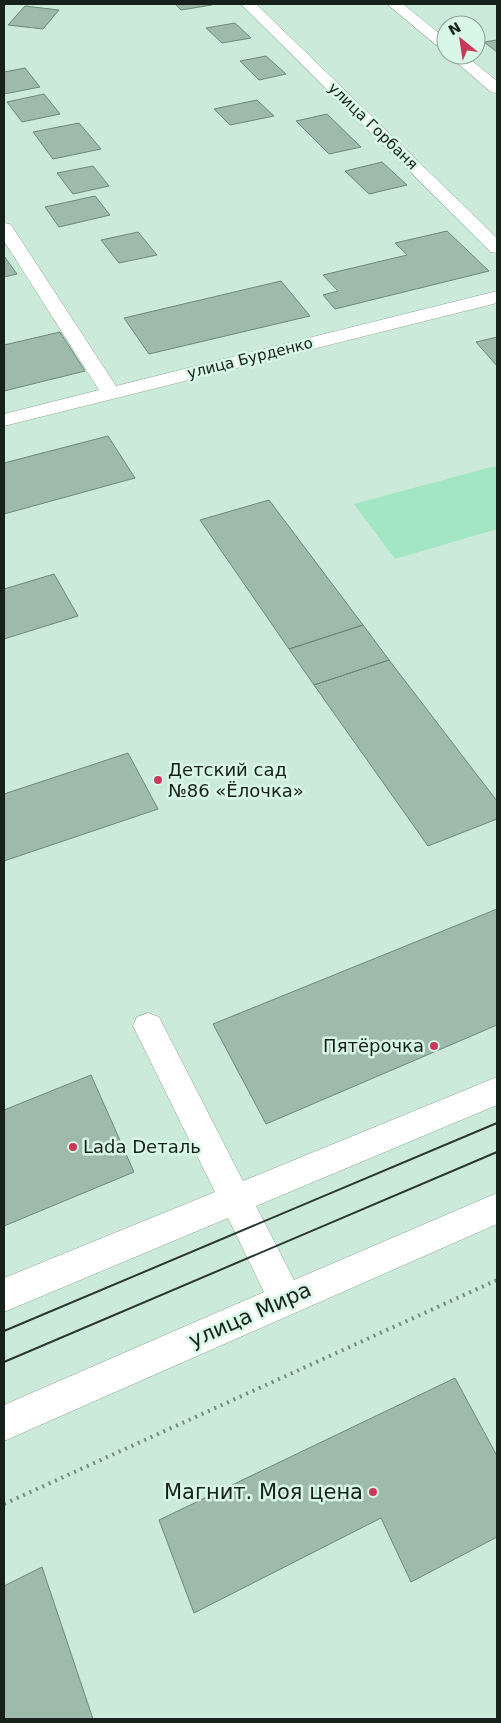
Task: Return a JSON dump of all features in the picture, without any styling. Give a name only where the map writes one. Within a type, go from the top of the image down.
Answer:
[{"type":"street","name":"улица Горбаня","points":[[248,4],[497,248]]},
{"type":"street","points":[[394,4],[436,38]]},
{"type":"street","points":[[468,65],[497,88]]},
{"type":"street","points":[[4,228],[111,393]]},
{"type":"street","name":"улица Бурденко","points":[[4,420],[497,297]]},
{"type":"street","points":[[148,1026],[286,1300]]},
{"type":"street","points":[[4,1295],[497,1091]]},
{"type":"street","name":"улица Мира","points":[[4,1422],[497,1208]]},
{"type":"path","points":[[4,1504],[497,1280]]},
{"type":"green space","points":[[495,466],[497,468],[497,529],[395,559],[354,504]]},
{"type":"building","points":[[175,4],[211,4],[212,5],[181,10]]},
{"type":"building","points":[[25,6],[59,10],[43,29],[8,25]]},
{"type":"building","points":[[235,23],[251,38],[222,43],[206,28]]},
{"type":"building","points":[[497,40],[497,52],[486,44],[486,42]]},
{"type":"building","points":[[266,56],[286,74],[259,80],[240,61]]},
{"type":"building","points":[[25,68],[40,87],[4,94],[4,72]]},
{"type":"building","points":[[44,94],[60,114],[22,122],[7,102]]},
{"type":"building","points":[[257,100],[274,116],[230,125],[214,109]]},
{"type":"building","points":[[327,114],[361,147],[329,154],[296,121]]},
{"type":"building","points":[[79,123],[101,149],[53,159],[33,132]]},
{"type":"building","points":[[382,162],[407,185],[369,194],[345,171]]},
{"type":"building","points":[[93,166],[109,186],[73,194],[57,173]]},
{"type":"building","points":[[95,196],[110,215],[59,227],[45,207]]},
{"type":"building","points":[[447,231],[489,271],[335,309],[323,295],[338,291],[323,275],[407,255],[395,243]]},
{"type":"building","points":[[138,232],[157,255],[119,263],[101,240]]},
{"type":"building","points":[[4,256],[17,274],[4,277]]},
{"type":"building","points":[[281,281],[310,316],[149,354],[124,318]]},
{"type":"building","points":[[60,332],[85,371],[4,391],[4,345]]},
{"type":"building","points":[[497,337],[497,366],[476,342]]},
{"type":"building","points":[[108,436],[135,478],[4,514],[4,463]]},
{"type":"building","points":[[269,500],[363,625],[289,649],[200,520]]},
{"type":"building","points":[[54,574],[78,616],[4,639],[4,589]]},
{"type":"building","points":[[363,625],[389,660],[314,685],[289,649]]},
{"type":"building","points":[[389,660],[497,801],[497,819],[428,846],[314,685]]},
{"type":"building","points":[[128,753],[158,809],[4,861],[4,794]]},
{"type":"building","points":[[497,909],[497,1025],[266,1124],[213,1024]]},
{"type":"building","points":[[91,1075],[134,1172],[4,1226],[4,1110]]},
{"type":"building","points":[[455,1378],[497,1456],[497,1537],[411,1582],[381,1518],[194,1613],[159,1520]]},
{"type":"building","points":[[42,1567],[93,1719],[4,1719],[4,1586]]},
{"type":"tram line","points":[[4,1331],[497,1123]]},
{"type":"tram line","points":[[4,1362],[497,1152]]},
{"type":"place","name":"Детский сад №86 «Ёлочка»","points":[[158,780]]},
{"type":"place","name":"Пятёрочка","points":[[434,1046]]},
{"type":"place","name":"Lada Dеталь","points":[[73,1147]]},
{"type":"place","name":"Магнит. Моя цена","points":[[373,1492]]}]
